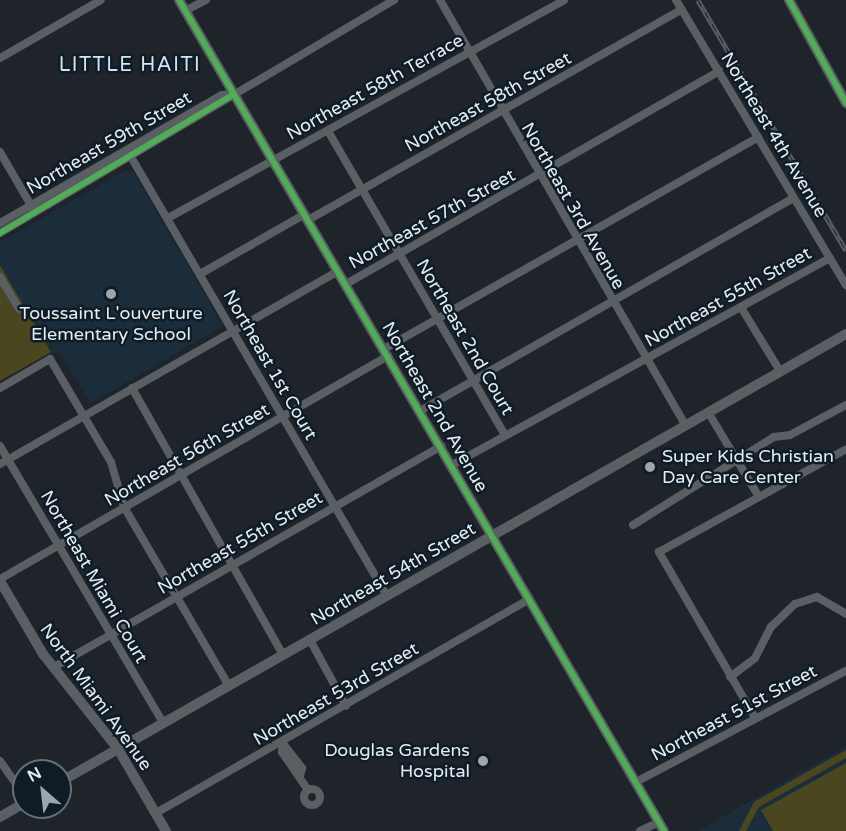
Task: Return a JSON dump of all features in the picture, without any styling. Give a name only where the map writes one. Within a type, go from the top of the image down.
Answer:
[{"type":"main road","name":"Northeast 2nd Avenue","points":[[179,0],[663,828]]},
{"type":"main road","points":[[789,0],[846,103]]},
{"type":"main road","name":"Northeast 54th Street","points":[[72,775],[846,334]]},
{"type":"main road","name":"North Miami Avenue","points":[[0,580],[54,667],[118,749],[166,831]]},
{"type":"street","points":[[0,58],[101,0]]},
{"type":"street","points":[[185,12],[206,0]]},
{"type":"street","name":"Northeast 59th Street","points":[[0,223],[234,94],[394,0]]},
{"type":"street","name":"Northeast 3rd Avenue","points":[[440,0],[537,177],[685,425]]},
{"type":"street","name":"Northeast 58th Terrace","points":[[168,218],[564,0]]},
{"type":"street","name":"Northeast 4th Avenue","points":[[676,0],[846,285]]},
{"type":"street","name":"Northeast 58th Street","points":[[200,274],[362,190],[682,9]]},
{"type":"street","name":"Northeast 57th Street","points":[[346,284],[719,71]]},
{"type":"street","name":"Northeast 2nd Court","points":[[328,131],[504,434]]},
{"type":"street","name":"Northeast 56th Street","points":[[0,580],[180,474],[285,417],[436,320],[758,137]]},
{"type":"street","points":[[0,152],[36,213]]},
{"type":"street","name":"Northeast 59th Street","points":[[0,233],[36,213],[129,153]]},
{"type":"street","name":"Northeast 1st Court","points":[[129,153],[285,417],[387,596]]},
{"type":"street","points":[[420,411],[794,198]]},
{"type":"street","name":"Northeast 55th Street","points":[[452,465],[504,434],[742,309],[830,258]]},
{"type":"street","name":"Northeast 57th Street","points":[[4,461],[338,271]]},
{"type":"street","points":[[0,277],[19,309]]},
{"type":"street","points":[[742,309],[780,371]]},
{"type":"street","points":[[0,388],[50,359],[111,462],[124,507],[229,686]]},
{"type":"street","points":[[132,388],[283,655]]},
{"type":"street","points":[[633,525],[736,460],[846,405]]},
{"type":"street","points":[[708,412],[759,497]]},
{"type":"street","name":"Northeast Miami Court","points":[[0,446],[4,461],[59,545],[163,723]]},
{"type":"street","name":"Northeast 55th Street","points":[[54,667],[441,447]]},
{"type":"street","points":[[753,716],[659,552],[846,449]]},
{"type":"street","points":[[730,677],[756,658],[771,627],[795,604],[817,597],[846,614]]},
{"type":"street","name":"Northeast 53rd Street","points":[[156,813],[530,599]]},
{"type":"street","points":[[310,640],[346,706]]},
{"type":"street","name":"Northeast 51st Street","points":[[636,782],[753,716],[846,671]]},
{"type":"street","points":[[282,742],[282,752],[308,790]]},
{"type":"street","points":[[0,761],[12,778]]},
{"type":"street","points":[[640,831],[663,828]]},
{"type":"shaded area","name":"Toussaint L'ouverture Elementary School","points":[[125,171],[133,171],[223,326],[91,403],[61,354],[51,352],[0,265],[0,242]]},
{"type":"shaded area","points":[[0,265],[51,352],[0,381]]},
{"type":"shaded area","points":[[846,746],[846,831],[698,831]]},
{"type":"shaded area","points":[[846,750],[846,758],[759,807],[746,831],[739,831],[754,802]]},
{"type":"shaded area","points":[[846,763],[846,831],[773,831],[761,810]]},
{"type":"railway","points":[[698,0],[846,250]]},
{"type":"cycle path","points":[[179,0],[664,831]]},
{"type":"cycle path","points":[[789,0],[846,103]]},
{"type":"cycle path","points":[[0,233],[234,94]]},
{"type":"place","name":"Toussaint L'ouverture Elementary School","points":[[111,294]]},
{"type":"place","name":"Super Kids Christian Day Care Center","points":[[650,467]]},
{"type":"place","name":"Douglas Gardens Hospital","points":[[483,761]]},
{"type":"district","name":"LITTLE HAITI","points":[[130,65]]}]
